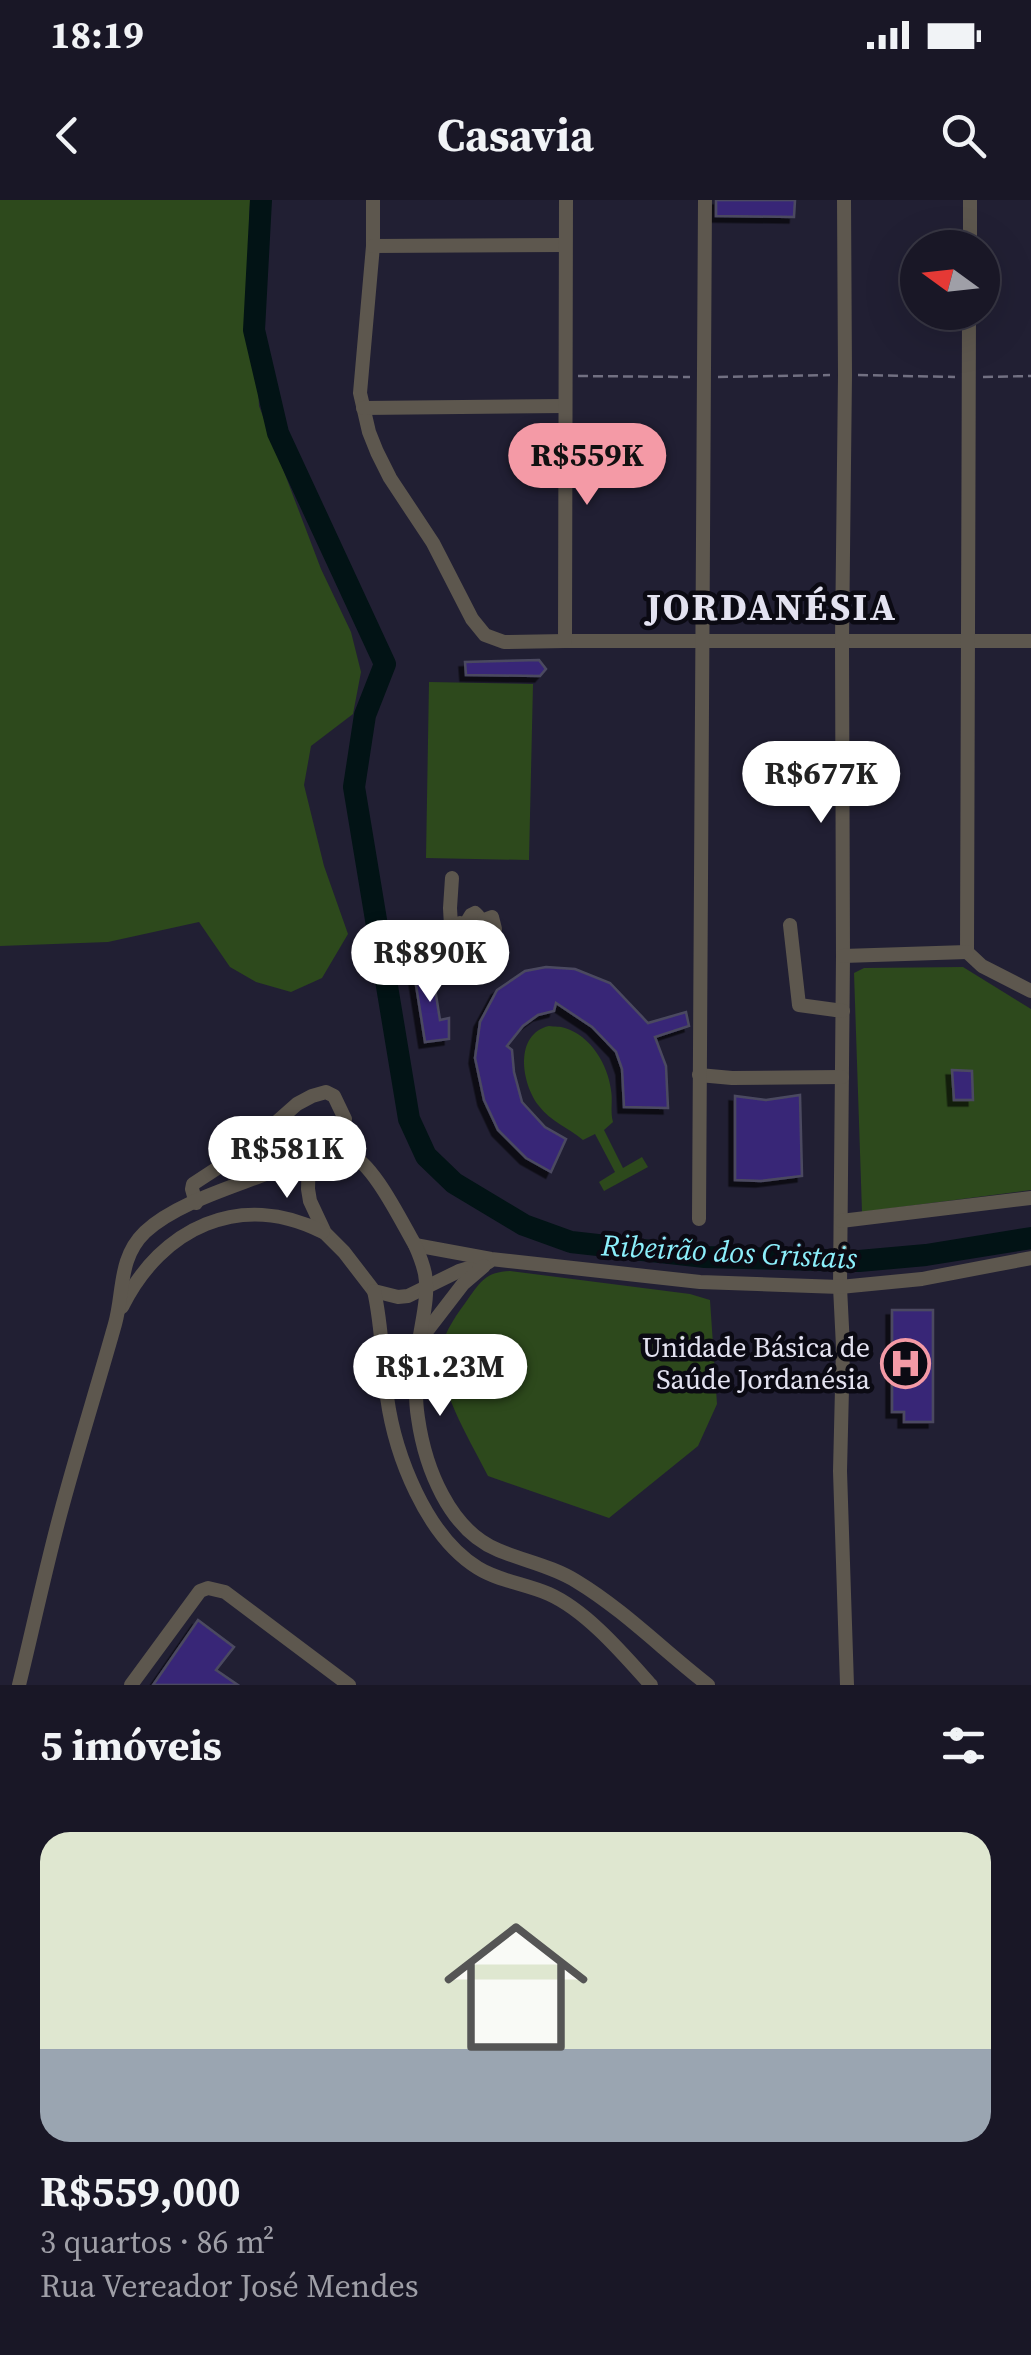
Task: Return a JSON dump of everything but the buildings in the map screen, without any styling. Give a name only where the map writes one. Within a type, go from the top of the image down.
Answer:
[{"type":"street","points":[[373,200],[373,246],[360,372],[369,432],[390,478],[485,635],[504,642],[1031,641]]},
{"type":"street","points":[[566,200],[566,641]]},
{"type":"street","points":[[699,1219],[705,200]]},
{"type":"street","points":[[844,200],[840,1471],[847,1685]]},
{"type":"street","points":[[970,200],[970,230]]},
{"type":"street","points":[[373,246],[565,245]]},
{"type":"street","points":[[966,952],[969,330]]},
{"type":"street","points":[[363,408],[565,406]]},
{"type":"street","points":[[452,878],[450,908],[462,925],[493,911],[501,932]]},
{"type":"street","points":[[790,926],[799,1004],[843,1011]]},
{"type":"street","points":[[843,956],[966,952],[982,966],[1031,991]]},
{"type":"street","points":[[700,1075],[842,1077]]},
{"type":"street","points":[[196,1203],[193,1184],[245,1150],[297,1104],[326,1092],[334,1096],[344,1120]]},
{"type":"street","points":[[19,1685],[59,1517],[117,1317],[124,1268],[133,1247],[164,1218],[196,1203],[310,1156],[336,1153],[358,1158],[372,1175],[415,1245],[425,1274],[416,1406],[420,1437],[441,1492],[454,1514],[490,1547],[540,1564],[608,1602],[708,1685]]},
{"type":"street","points":[[310,1156],[310,1201],[325,1232],[374,1290],[396,1438],[422,1505],[436,1528],[478,1568],[568,1604],[652,1685]]},
{"type":"street","points":[[842,1221],[1031,1198]]},
{"type":"street","points":[[117,1317],[152,1261],[185,1233],[209,1222],[266,1215],[296,1220],[325,1232]]},
{"type":"street","points":[[415,1245],[490,1261],[700,1282],[840,1284],[922,1279],[1031,1258]]},
{"type":"street","points":[[374,1290],[408,1296],[490,1261]]},
{"type":"street","points":[[419,1341],[463,1284],[490,1261]]},
{"type":"street","points":[[130,1685],[200,1591],[208,1588],[224,1592],[349,1685]]},
{"type":"path","points":[[846,375],[1031,376]]},
{"type":"green space","points":[[0,200],[250,200],[259,406],[321,569],[351,632],[361,672],[353,714],[311,746],[304,785],[324,866],[348,934],[322,978],[291,992],[256,982],[230,967],[199,922],[108,942],[0,946]]},
{"type":"green space","points":[[429,682],[533,684],[529,860],[426,858]]},
{"type":"green space","points":[[963,967],[1031,1009],[1031,1190],[862,1212],[854,973],[864,968]]},
{"type":"green space","points":[[549,1026],[574,1032],[597,1053],[612,1094],[613,1122],[604,1130],[623,1168],[642,1157],[648,1167],[604,1191],[599,1182],[615,1172],[595,1134],[583,1140],[554,1120],[539,1106],[528,1085],[526,1049],[538,1031]]},
{"type":"green space","points":[[510,1271],[690,1294],[710,1300],[717,1404],[698,1446],[609,1518],[488,1476],[449,1395],[441,1362],[449,1328],[481,1282],[495,1273]]},
{"type":"waterway","name":"Ribeirão dos Cristais","points":[[261,200],[254,330],[278,433],[385,664],[365,715],[354,787],[409,1119],[426,1156],[454,1183],[524,1225],[571,1242],[705,1257],[859,1261],[1031,1238]]},
{"type":"place","name":"Unidade Básica de Saúde Jordanésia","points":[[905,1363]]},
{"type":"district","name":"JORDANÉSIA","points":[[772,607]]}]
